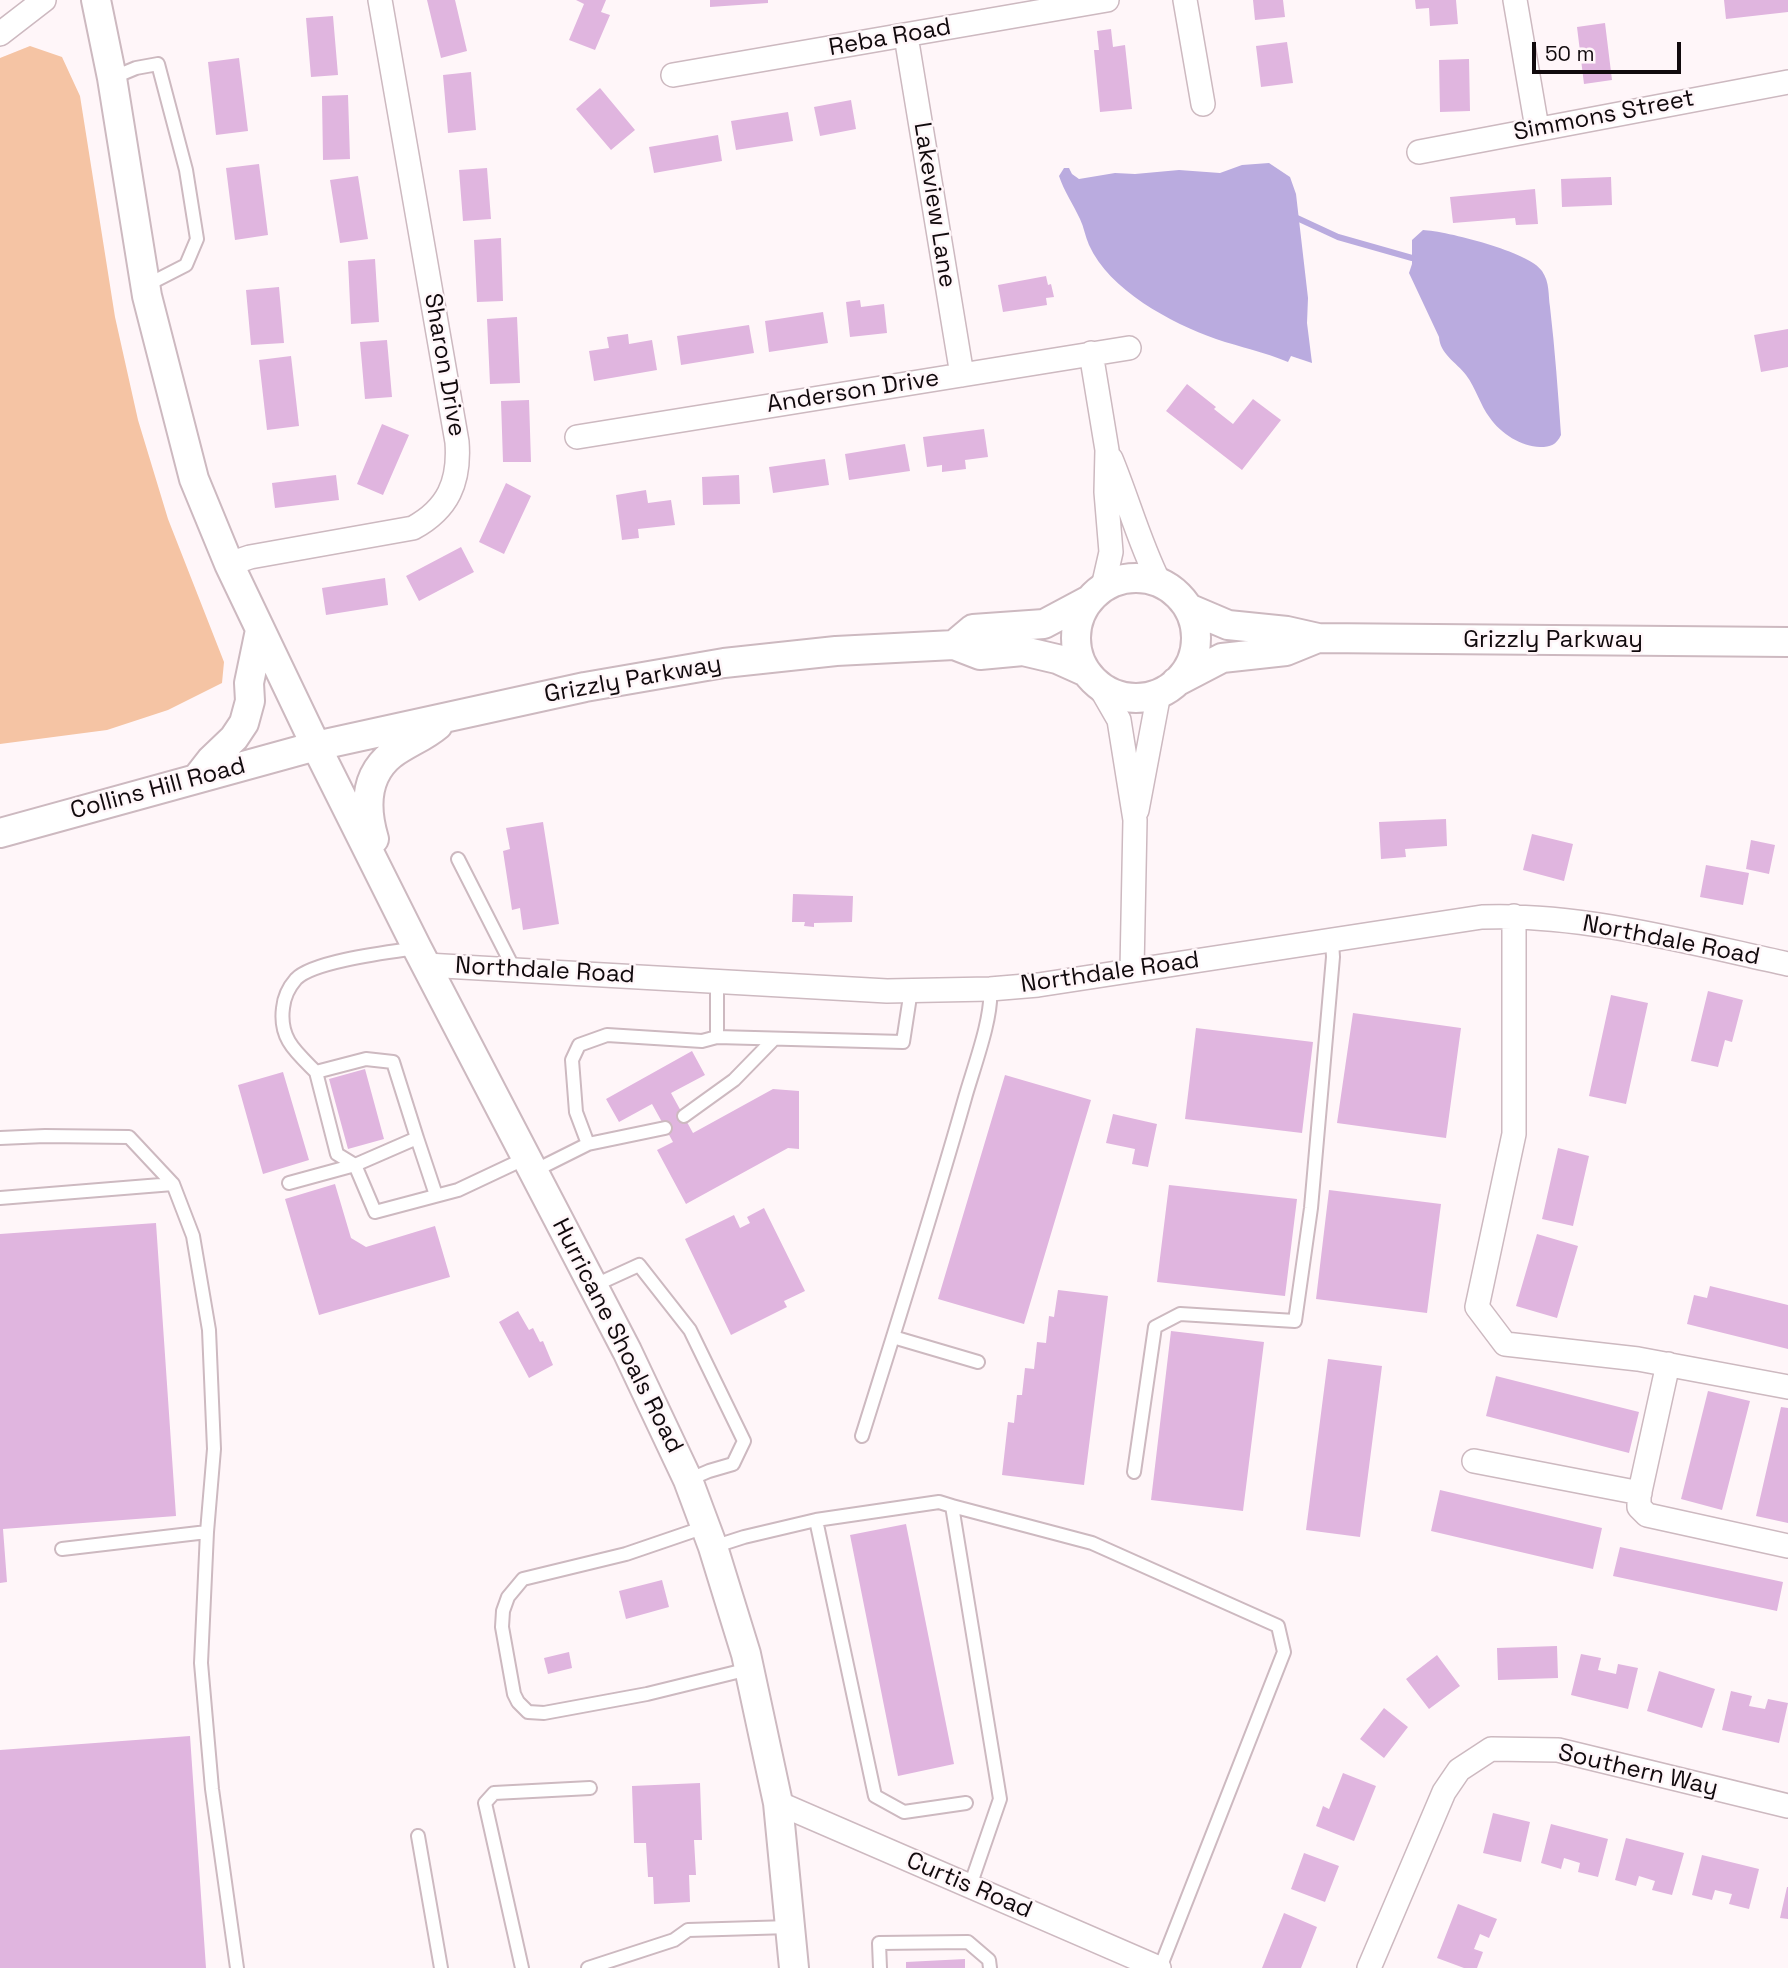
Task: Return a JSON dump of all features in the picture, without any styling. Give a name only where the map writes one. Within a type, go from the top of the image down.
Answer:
[{"type":"street","points":[[0,34],[44,0]]},
{"type":"street","name":"Hurricane Shoals Road","points":[[96,0],[112,78],[145,286],[194,479],[229,564],[316,746],[421,957],[627,1350],[688,1480],[709,1537],[749,1669],[778,1803],[794,1968]]},
{"type":"street","name":"Sharon Drive","points":[[229,564],[250,557],[413,528],[430,519],[444,504],[454,481],[458,459],[457,442],[380,0]]},
{"type":"street","name":"Reba Road","points":[[673,75],[1107,0]]},
{"type":"street","points":[[1185,0],[1203,104]]},
{"type":"street","points":[[1515,0],[1537,128]]},
{"type":"street","name":"Lakeview Lane","points":[[906,36],[962,374]]},
{"type":"street","name":"Simmons Street","points":[[1419,152],[1788,82]]},
{"type":"street","name":"Anderson Drive","points":[[577,437],[1129,348]]},
{"type":"street","points":[[1091,353],[1107,450],[1106,492],[1111,552],[1096,594],[1079,617],[1076,636],[1078,655],[1119,720],[1135,820],[1132,969]]},
{"type":"street","points":[[1107,450],[1124,491],[1143,550],[1159,582]]},
{"type":"street","points":[[1093,680],[1119,696],[1139,698],[1167,688],[1188,667],[1195,647],[1195,627],[1188,608],[1175,592],[1159,582],[1140,578],[1121,579],[1096,594]]},
{"type":"street","name":"Grizzly Parkway","points":[[954,645],[973,629],[1044,624],[1096,594]]},
{"type":"street","name":"Grizzly Parkway","points":[[1188,608],[1228,625],[1287,631],[1318,638],[1788,642]]},
{"type":"street","points":[[197,778],[234,738],[244,723],[250,701],[249,683],[260,630]]},
{"type":"street","name":"Grizzly Parkway","points":[[1167,688],[1222,657],[1286,651],[1318,638]]},
{"type":"street","name":"Grizzly Parkway","points":[[316,746],[585,687],[724,663],[836,651],[954,645],[979,654],[1023,651],[1057,659],[1093,680]]},
{"type":"street","points":[[1135,820],[1167,688]]},
{"type":"street","points":[[375,864],[376,847],[368,820],[367,801],[374,776],[391,755],[425,736],[449,716]]},
{"type":"street","name":"Collins Hill Road","points":[[0,832],[316,746]]},
{"type":"street","points":[[1514,916],[1514,1134],[1477,1307],[1505,1344],[1668,1364],[1788,1387]]},
{"type":"street","name":"Northdale Road","points":[[421,957],[514,969],[911,990],[990,989],[1038,985],[1132,969],[1332,942],[1482,917],[1514,916],[1663,937],[1788,964]]},
{"type":"street","points":[[1668,1364],[1639,1507],[1647,1515],[1788,1546]]},
{"type":"street","points":[[1474,1461],[1640,1493]]},
{"type":"street","name":"Southern Way","points":[[1369,1968],[1444,1792],[1459,1770],[1491,1749],[1558,1750],[1788,1806]]},
{"type":"street","name":"Curtis Road","points":[[778,1803],[1159,1968]]},
{"type":"lane","points":[[112,78],[136,68],[158,64],[186,170],[197,239],[186,265],[145,286]]},
{"type":"lane","points":[[458,859],[514,969]]},
{"type":"lane","points":[[1133,1472],[1155,1327],[1180,1314],[1295,1321],[1311,1208],[1333,957],[1332,942]]},
{"type":"lane","points":[[421,957],[319,966],[297,977],[284,997],[284,1035],[316,1072],[337,1154],[355,1165],[375,1212],[458,1191],[588,1144],[665,1128]]},
{"type":"lane","points":[[717,980],[717,1037]]},
{"type":"lane","points":[[862,1436],[974,1066],[991,997],[990,989]]},
{"type":"lane","points":[[588,1144],[576,1112],[572,1060],[579,1045],[607,1035],[702,1041],[717,1037],[903,1042],[911,990]]},
{"type":"lane","points":[[684,1116],[734,1080],[774,1039]]},
{"type":"lane","points":[[316,1072],[366,1059],[393,1062],[436,1195]]},
{"type":"lane","points":[[0,1138],[129,1137],[173,1184],[193,1236],[209,1330],[214,1449],[201,1663],[212,1789],[237,1968]]},
{"type":"lane","points":[[289,1183],[355,1165],[417,1138]]},
{"type":"lane","points":[[0,1198],[173,1184]]},
{"type":"lane","points":[[593,1286],[639,1265],[690,1330],[744,1441],[733,1464],[688,1480]]},
{"type":"lane","points":[[892,1337],[978,1362]]},
{"type":"lane","points":[[749,1669],[647,1694],[544,1713],[528,1712],[517,1702],[514,1694],[502,1627],[503,1611],[508,1597],[523,1579],[709,1537],[744,1537],[816,1520],[939,1502],[1092,1542],[1278,1626],[1284,1652],[1159,1968]]},
{"type":"lane","points":[[952,1506],[1000,1799],[970,1886]]},
{"type":"lane","points":[[816,1520],[874,1797],[904,1812],[967,1803]]},
{"type":"lane","points":[[62,1549],[207,1532]]},
{"type":"lane","points":[[522,1968],[485,1803],[494,1793],[590,1788]]},
{"type":"lane","points":[[418,1836],[441,1968]]},
{"type":"lane","points":[[588,1968],[674,1940],[688,1930],[791,1927]]},
{"type":"lane","points":[[880,1968],[879,1942],[968,1942],[989,1960],[990,1968]]},
{"type":"shaded area","points":[[30,46],[62,57],[80,96],[115,317],[138,420],[168,519],[224,662],[222,683],[168,710],[107,730],[0,744],[0,58]]},
{"type":"shaded area","points":[[1269,163],[1290,177],[1296,194],[1308,298],[1307,323],[1312,363],[1291,356],[1288,362],[1216,339],[1180,324],[1143,303],[1098,261],[1059,176],[1064,168],[1069,168],[1079,179],[1115,173],[1179,170],[1220,173],[1242,165]]},
{"type":"shaded area","points":[[1423,230],[1468,238],[1505,250],[1522,257],[1542,271],[1548,289],[1561,435],[1553,445],[1526,445],[1499,429],[1466,375],[1442,348],[1409,273],[1412,264],[1412,240]]},
{"type":"building","points":[[427,0],[455,0],[467,51],[441,58]]},
{"type":"building","points":[[576,0],[606,0],[601,12],[610,15],[595,50],[569,40],[584,4]]},
{"type":"building","points":[[710,0],[768,0],[768,3],[710,7]]},
{"type":"building","points":[[1253,0],[1283,0],[1285,17],[1255,20]]},
{"type":"building","points":[[1415,0],[1456,0],[1458,24],[1430,26],[1429,8],[1416,9]]},
{"type":"building","points":[[1724,0],[1788,0],[1788,12],[1726,19]]},
{"type":"building","points":[[333,16],[338,75],[311,77],[306,18]]},
{"type":"building","points":[[1605,23],[1612,80],[1584,84],[1577,27]]},
{"type":"building","points":[[1111,29],[1113,47],[1125,45],[1132,109],[1100,112],[1094,50],[1099,50],[1097,31]]},
{"type":"building","points":[[1287,42],[1293,83],[1261,87],[1256,46]]},
{"type":"building","points":[[239,58],[248,131],[216,135],[208,62]]},
{"type":"building","points":[[1469,59],[1470,111],[1440,112],[1439,60]]},
{"type":"building","points":[[471,72],[476,130],[448,133],[443,75]]},
{"type":"building","points":[[600,88],[635,130],[611,150],[576,109]]},
{"type":"building","points":[[348,95],[350,159],[323,160],[322,96]]},
{"type":"building","points":[[851,100],[856,129],[820,136],[814,107]]},
{"type":"building","points":[[788,112],[793,141],[736,150],[731,121]]},
{"type":"building","points":[[718,135],[722,161],[654,173],[649,147]]},
{"type":"building","points":[[259,164],[268,235],[235,240],[226,168]]},
{"type":"building","points":[[487,168],[491,219],[463,221],[459,170]]},
{"type":"building","points":[[358,176],[368,239],[340,243],[330,180]]},
{"type":"building","points":[[1611,177],[1612,205],[1562,207],[1561,179]]},
{"type":"building","points":[[1535,189],[1538,224],[1516,225],[1515,218],[1453,223],[1450,197]]},
{"type":"building","points":[[501,238],[503,301],[477,302],[474,240]]},
{"type":"building","points":[[375,259],[379,322],[351,324],[348,261]]},
{"type":"building","points":[[1046,276],[1054,297],[1046,298],[1047,305],[1003,312],[998,285]]},
{"type":"building","points":[[279,287],[284,343],[251,345],[246,290]]},
{"type":"building","points":[[860,300],[861,307],[884,304],[887,333],[850,337],[846,302]]},
{"type":"building","points":[[823,312],[828,343],[769,352],[765,321]]},
{"type":"building","points":[[517,317],[520,383],[490,384],[487,319]]},
{"type":"building","points":[[749,325],[754,353],[681,365],[677,336]]},
{"type":"building","points":[[1788,329],[1788,367],[1761,372],[1754,335]]},
{"type":"building","points":[[628,334],[629,344],[652,340],[657,370],[594,381],[589,351],[609,348],[607,337]]},
{"type":"building","points":[[387,340],[392,397],[365,399],[360,342]]},
{"type":"building","points":[[291,356],[299,426],[267,430],[259,360]]},
{"type":"building","points":[[1187,384],[1233,424],[1253,399],[1281,420],[1242,470],[1166,411]]},
{"type":"building","points":[[529,400],[531,462],[503,462],[501,401]]},
{"type":"building","points":[[382,424],[409,435],[383,495],[357,484]]},
{"type":"building","points":[[984,429],[988,457],[965,460],[966,469],[942,472],[942,465],[927,467],[923,437]]},
{"type":"building","points":[[905,444],[910,471],[849,480],[845,454]]},
{"type":"building","points":[[825,459],[829,485],[773,493],[769,467]]},
{"type":"building","points":[[336,475],[339,500],[275,508],[272,483]]},
{"type":"building","points":[[739,475],[740,504],[703,505],[702,477]]},
{"type":"building","points":[[506,483],[531,496],[504,554],[479,542]]},
{"type":"building","points":[[646,490],[648,503],[671,500],[675,525],[638,529],[639,538],[622,540],[616,495]]},
{"type":"building","points":[[461,547],[474,572],[419,601],[406,576]]},
{"type":"building","points":[[385,578],[388,605],[326,615],[322,588]]},
{"type":"building","points":[[1446,819],[1447,846],[1405,849],[1406,857],[1381,859],[1379,822]]},
{"type":"building","points":[[543,822],[559,924],[523,930],[520,908],[512,910],[503,851],[510,849],[506,828]]},
{"type":"building","points":[[1532,834],[1573,844],[1564,881],[1523,870]]},
{"type":"building","points":[[1751,840],[1775,845],[1769,874],[1746,869]]},
{"type":"building","points":[[1706,865],[1749,873],[1743,905],[1700,897]]},
{"type":"building","points":[[793,894],[853,896],[852,922],[814,923],[814,927],[804,926],[805,922],[792,922]]},
{"type":"building","points":[[1708,991],[1743,1000],[1732,1042],[1725,1040],[1718,1067],[1691,1061]]},
{"type":"building","points":[[1611,995],[1648,1003],[1626,1104],[1589,1096]]},
{"type":"building","points":[[1353,1013],[1461,1028],[1446,1138],[1337,1123]]},
{"type":"building","points":[[1196,1028],[1313,1042],[1302,1133],[1185,1119]]},
{"type":"building","points":[[692,1051],[705,1075],[671,1093],[693,1133],[773,1089],[799,1091],[799,1149],[788,1148],[686,1204],[657,1150],[673,1142],[652,1104],[619,1122],[606,1099]]},
{"type":"building","points":[[365,1069],[384,1139],[348,1149],[329,1079]]},
{"type":"building","points":[[283,1072],[309,1160],[263,1174],[238,1085]]},
{"type":"building","points":[[1005,1075],[1091,1100],[1024,1324],[938,1299]]},
{"type":"building","points":[[1113,1114],[1157,1124],[1148,1167],[1132,1164],[1135,1149],[1106,1143]]},
{"type":"building","points":[[1558,1148],[1589,1156],[1573,1226],[1542,1219]]},
{"type":"building","points":[[335,1184],[351,1238],[366,1247],[435,1226],[450,1277],[319,1315],[285,1199]]},
{"type":"building","points":[[1169,1185],[1297,1199],[1285,1296],[1157,1282]]},
{"type":"building","points":[[1329,1190],[1441,1204],[1427,1313],[1316,1299]]},
{"type":"building","points":[[764,1208],[805,1291],[784,1301],[787,1307],[731,1335],[685,1239],[734,1215],[740,1228],[750,1223],[747,1217]]},
{"type":"building","points":[[156,1223],[176,1516],[3,1529],[7,1582],[0,1583],[0,1234]]},
{"type":"building","points":[[1537,1234],[1578,1246],[1557,1318],[1516,1306]]},
{"type":"building","points":[[1710,1286],[1788,1305],[1788,1349],[1687,1324],[1694,1295],[1707,1298]]},
{"type":"building","points":[[1058,1290],[1108,1296],[1084,1485],[1002,1475],[1008,1422],[1014,1423],[1017,1395],[1022,1395],[1025,1368],[1034,1369],[1037,1342],[1046,1343],[1049,1316],[1054,1317]]},
{"type":"building","points":[[518,1311],[529,1330],[533,1328],[540,1342],[543,1341],[553,1365],[529,1378],[499,1322]]},
{"type":"building","points":[[1171,1331],[1264,1342],[1243,1511],[1151,1500]]},
{"type":"building","points":[[1328,1359],[1382,1366],[1360,1537],[1306,1530]]},
{"type":"building","points":[[1496,1376],[1639,1412],[1629,1453],[1486,1416]]},
{"type":"building","points":[[1708,1391],[1750,1401],[1722,1510],[1681,1499]]},
{"type":"building","points":[[1781,1407],[1788,1408],[1788,1523],[1756,1516]]},
{"type":"building","points":[[1440,1490],[1602,1528],[1593,1569],[1431,1531]]},
{"type":"building","points":[[906,1524],[954,1764],[898,1776],[850,1535]]},
{"type":"building","points":[[1620,1547],[1783,1582],[1777,1611],[1613,1576]]},
{"type":"building","points":[[662,1580],[669,1607],[626,1619],[619,1591]]},
{"type":"building","points":[[1557,1646],[1558,1678],[1498,1680],[1497,1648]]},
{"type":"building","points":[[569,1652],[572,1668],[548,1674],[544,1658]]},
{"type":"building","points":[[1581,1654],[1601,1658],[1598,1670],[1616,1674],[1618,1664],[1638,1668],[1628,1709],[1571,1695]]},
{"type":"building","points":[[1437,1655],[1460,1686],[1429,1709],[1406,1679]]},
{"type":"building","points":[[1659,1671],[1715,1689],[1702,1728],[1647,1711]]},
{"type":"building","points":[[1731,1691],[1752,1696],[1749,1706],[1765,1709],[1768,1699],[1788,1703],[1779,1743],[1722,1730]]},
{"type":"building","points":[[1384,1708],[1408,1727],[1384,1758],[1360,1739]]},
{"type":"building","points":[[190,1736],[206,1968],[0,1968],[0,1750]]},
{"type":"building","points":[[1343,1773],[1376,1786],[1354,1841],[1316,1826],[1323,1806],[1329,1809]]},
{"type":"building","points":[[700,1783],[702,1840],[694,1840],[696,1875],[689,1875],[690,1902],[654,1904],[653,1877],[648,1877],[646,1843],[634,1843],[632,1786]]},
{"type":"building","points":[[1493,1813],[1530,1822],[1521,1862],[1483,1853]]},
{"type":"building","points":[[1551,1824],[1608,1839],[1598,1877],[1578,1872],[1580,1863],[1564,1858],[1561,1869],[1541,1863]]},
{"type":"building","points":[[1626,1838],[1684,1853],[1672,1895],[1652,1890],[1655,1881],[1639,1876],[1636,1886],[1615,1880]]},
{"type":"building","points":[[1304,1853],[1339,1866],[1325,1902],[1291,1889]]},
{"type":"building","points":[[1702,1855],[1759,1869],[1749,1909],[1729,1904],[1732,1894],[1715,1890],[1712,1900],[1692,1895]]},
{"type":"building","points":[[1788,1887],[1788,1919],[1780,1918]]},
{"type":"building","points":[[1458,1904],[1497,1919],[1489,1938],[1480,1934],[1474,1949],[1483,1952],[1477,1968],[1464,1968],[1437,1958]]},
{"type":"building","points":[[1284,1913],[1317,1927],[1301,1968],[1262,1968]]},
{"type":"building","points":[[965,1959],[965,1968],[906,1968],[906,1962]]},
{"type":"waterway","points":[[1297,218],[1338,237],[1412,258]]}]
